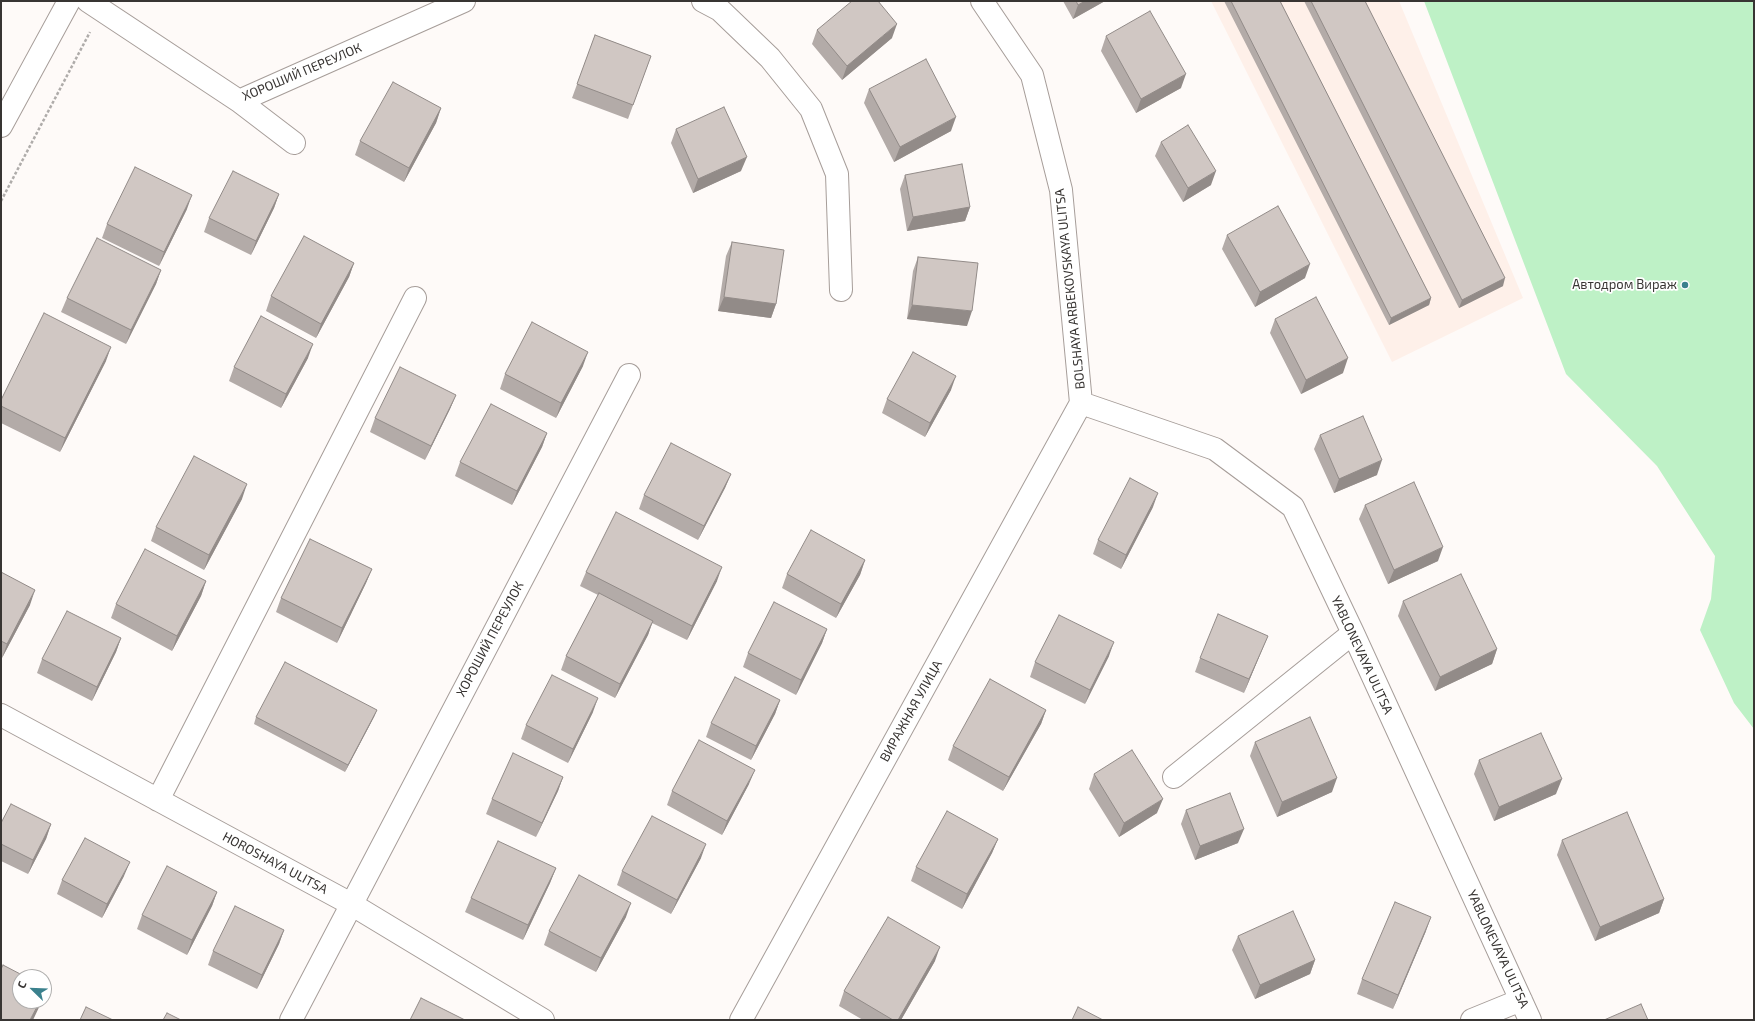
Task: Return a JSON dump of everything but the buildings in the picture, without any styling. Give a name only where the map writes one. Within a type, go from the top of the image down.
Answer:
[{"type":"street","points":[[1,126],[69,1]]},
{"type":"street","name":"ХОРОШИЙ ПЕРЕУЛОК","points":[[94,5],[239,101],[464,1]]},
{"type":"street","points":[[703,1],[720,10],[770,58],[811,109],[838,174],[841,290]]},
{"type":"street","name":"BOLSHAYA ARBEKOVSKAYA ULITSA","points":[[982,1],[1032,75],[1062,190],[1081,403]]},
{"type":"street","points":[[239,101],[294,143]]},
{"type":"street","points":[[158,800],[415,298]]},
{"type":"street","name":"ХОРОШИЙ ПЕРЕУЛОК","points":[[291,1020],[629,375]]},
{"type":"street","name":"YABLONEVAYA ULITSA","points":[[1081,403],[1214,448],[1293,507],[1353,633],[1530,1020]]},
{"type":"street","name":"ВИРАЖНАЯ УЛИЦА","points":[[741,1020],[1081,403]]},
{"type":"street","points":[[1174,777],[1353,633]]},
{"type":"street","name":"HOROSHAYA ULITSA","points":[[1,715],[351,904],[543,1020]]},
{"type":"street","points":[[1472,1020],[1521,1000]]},
{"type":"path","points":[[1,201],[94,5]]},
{"type":"shaded area","points":[[1211,1],[1399,1],[1523,298],[1392,362]]},
{"type":"green space","name":"Автодром Вираж","points":[[1424,1],[1754,1],[1754,729],[1734,703],[1700,630],[1711,599],[1715,556],[1657,466],[1566,374]]},
{"type":"place","name":"Автодром Вираж","points":[[1685,285]]}]
